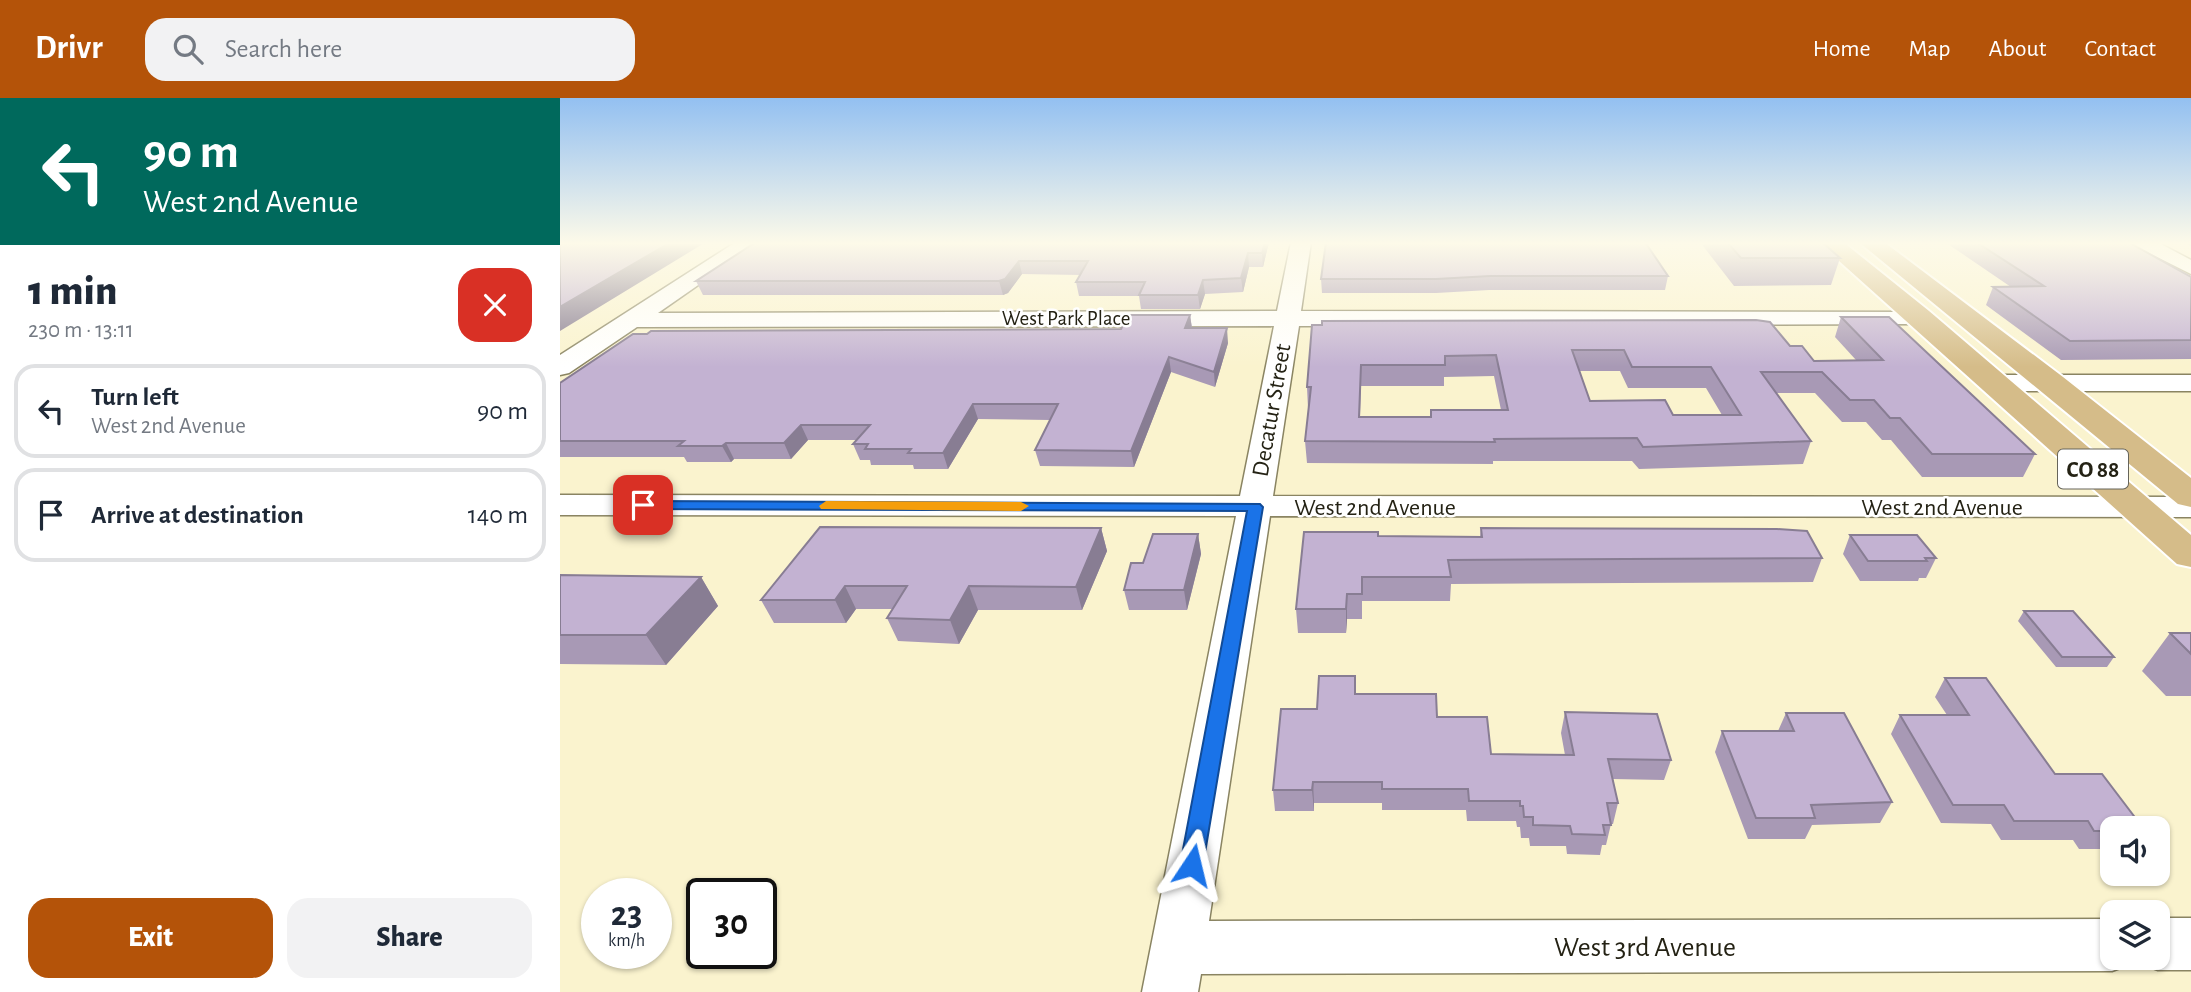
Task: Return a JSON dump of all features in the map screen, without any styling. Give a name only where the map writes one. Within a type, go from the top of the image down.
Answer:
[{"type":"main road","name":"CO 88","points":[[1880,284],[2191,555]]},
{"type":"main road","name":"CO 88","points":[[1924,284],[2191,496]]},
{"type":"street","points":[[560,368],[687,284]]},
{"type":"street","name":"Decatur Street","points":[[1174,970],[1293,284]]},
{"type":"street","name":"West Park Place","points":[[633,320],[1920,317]]},
{"type":"street","points":[[1996,383],[2191,383]]},
{"type":"street","name":"West 2nd Avenue","points":[[560,505],[2191,507]]},
{"type":"street","points":[[2170,944],[2191,944]]},
{"type":"street","name":"West 3rd Avenue","points":[[1174,970],[2100,945]]},
{"type":"building","points":[[560,284],[600,284],[560,307]]},
{"type":"building","points":[[1144,284],[1202,284],[1198,295],[1139,295]]},
{"type":"building","points":[[2040,284],[2191,284],[2191,340],[2070,341],[1993,287],[2044,286]]},
{"type":"building","points":[[1129,315],[1190,315],[1185,328],[1227,328],[1214,372],[1169,357],[1131,451],[1035,450],[1058,404],[973,404],[943,453],[908,453],[911,449],[865,449],[868,444],[853,444],[870,425],[801,425],[784,443],[678,446],[684,441],[560,441],[560,383],[633,334],[647,334],[651,331],[1121,329]]},
{"type":"building","points":[[1841,317],[1889,317],[2035,454],[1932,454],[1900,418],[1890,418],[1874,400],[1850,400],[1822,372],[1761,372],[1811,441],[1643,447],[1637,438],[1494,439],[1495,442],[1305,441],[1311,387],[1307,387],[1312,325],[1322,325],[1322,321],[1756,320],[1770,322],[1790,346],[1802,346],[1814,361],[1883,360]],"holes":[[[1572,350],[1624,350],[1632,367],[1711,367],[1741,415],[1673,415],[1665,400],[1590,401]],[[1496,355],[1508,410],[1431,410],[1431,417],[1359,417],[1361,365],[1445,365],[1445,356]]]},
{"type":"building","points":[[820,527],[1101,528],[1076,587],[969,586],[950,620],[887,618],[907,586],[845,586],[835,600],[761,600]]},
{"type":"building","points":[[1481,528],[1807,531],[1822,558],[1448,560],[1451,577],[1362,577],[1362,594],[1347,594],[1346,609],[1296,609],[1304,532],[1482,537]]},
{"type":"building","points":[[1153,534],[1198,534],[1184,590],[1124,590],[1131,563],[1143,563]]},
{"type":"building","points":[[1850,535],[1917,535],[1936,558],[1925,558],[1927,561],[1868,561]]},
{"type":"building","points":[[560,575],[701,577],[646,635],[560,635]]},
{"type":"building","points":[[2024,611],[2073,611],[2114,657],[2062,657]]},
{"type":"building","points":[[2170,633],[2191,633],[2191,654]]},
{"type":"building","points":[[1319,676],[1355,676],[1355,694],[1436,694],[1437,717],[1487,717],[1491,754],[1574,755],[1565,712],[1657,714],[1671,760],[1608,759],[1618,803],[1607,803],[1611,825],[1603,825],[1605,835],[1572,834],[1570,826],[1533,825],[1533,817],[1524,817],[1520,801],[1469,801],[1468,789],[1382,789],[1382,782],[1313,782],[1312,790],[1273,790],[1281,709],[1317,709]]},
{"type":"building","points":[[1945,678],[1986,678],[2055,774],[2102,774],[2134,816],[2100,816],[2100,831],[2094,831],[2088,821],[2014,821],[2004,805],[1953,805],[1900,715],[1969,715]]},
{"type":"building","points":[[1786,713],[1844,713],[1892,802],[1811,805],[1815,818],[1756,818],[1722,731],[1794,731]]},
{"type":"slow traffic","points":[[826,506],[1021,506]]},
{"type":"route","points":[[643,505],[1255,507],[1192,865]]}]
